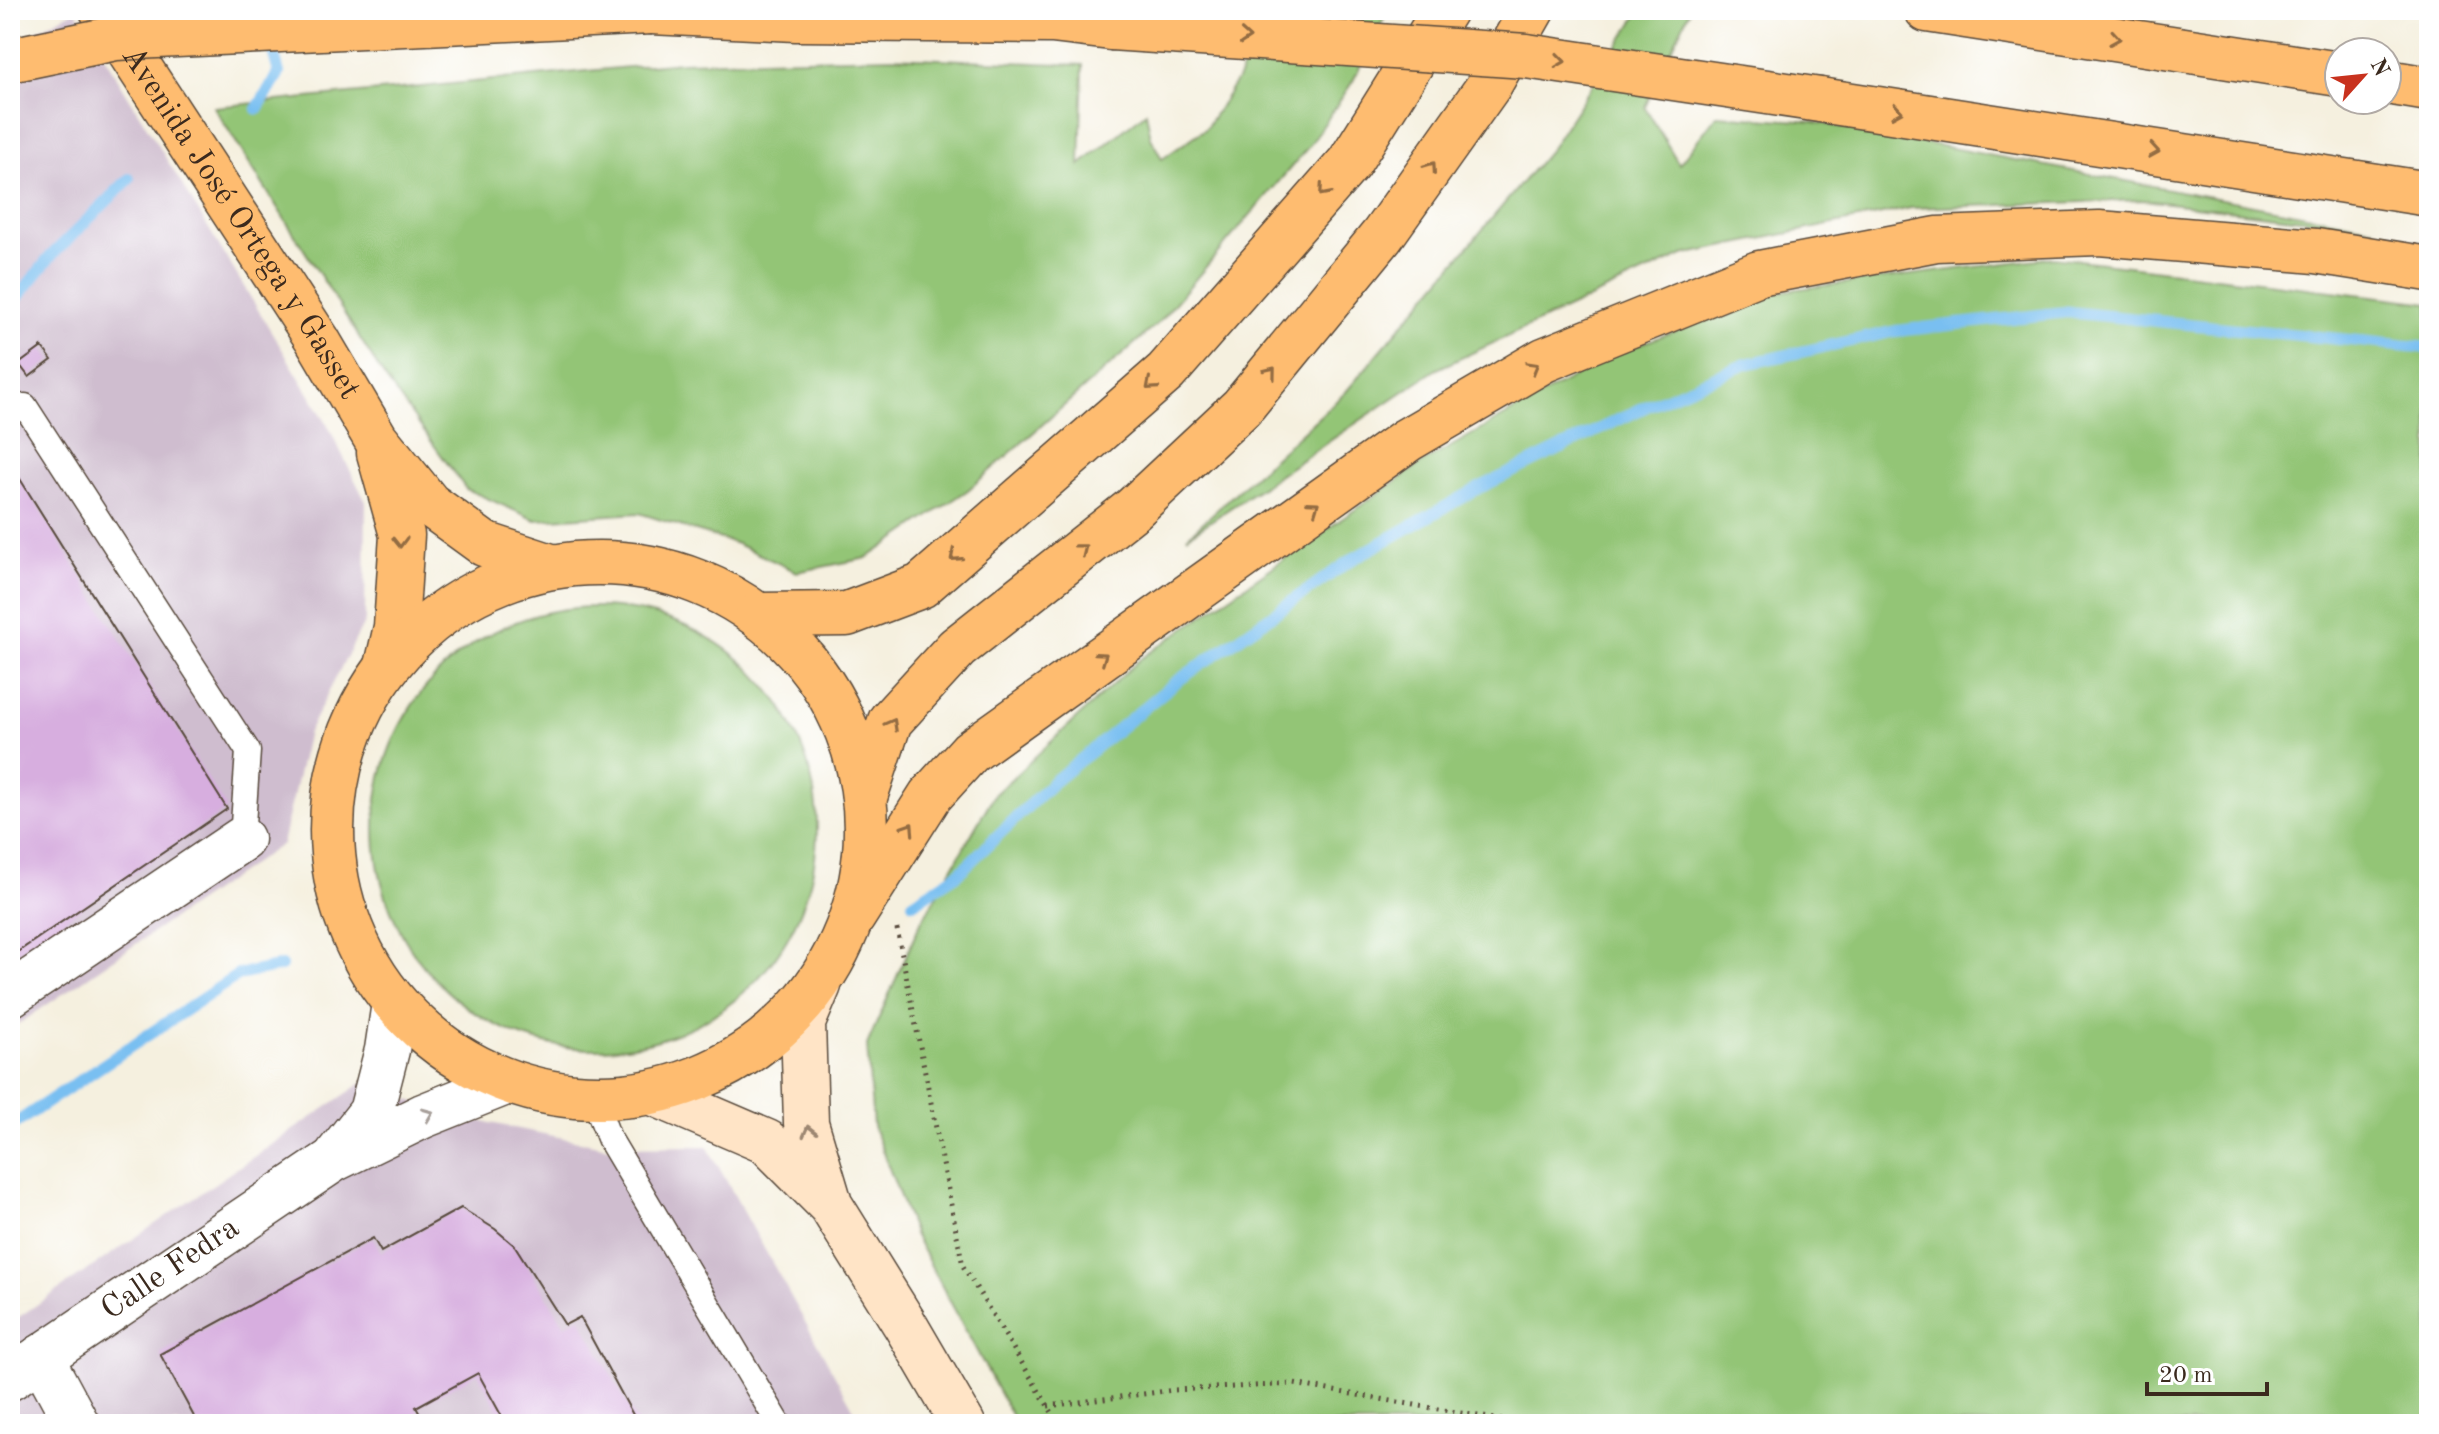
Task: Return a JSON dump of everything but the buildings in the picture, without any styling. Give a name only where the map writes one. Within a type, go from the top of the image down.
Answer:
[{"type":"main road","points":[[10,60],[109,24],[328,10]]},
{"type":"main road","points":[[758,615],[847,614],[921,586],[1166,372],[1349,163],[1445,10]]},
{"type":"main road","points":[[865,797],[890,721],[957,648],[1133,509],[1242,407],[1382,236],[1490,84],[1532,10]]},
{"type":"main road","points":[[1927,10],[2323,72]]},
{"type":"main road","points":[[109,24],[651,12],[796,19],[1052,21],[1111,28],[1526,56],[2429,194]]},
{"type":"main road","name":"Avenida José Ortega y Gasset","points":[[109,24],[317,339],[376,439],[429,504],[484,544],[551,566]]},
{"type":"main road","points":[[2403,85],[2429,89]]},
{"type":"main road","points":[[831,1206],[806,1123],[803,1023],[853,917],[930,796],[970,752],[1407,440],[1544,360],[1759,273],[1937,239],[2099,233],[2316,251],[2429,269]]},
{"type":"main road","name":"Avenida José Ortega y Gasset","points":[[376,439],[402,535],[396,627],[387,666]]},
{"type":"main road","points":[[819,985],[786,1023],[746,1055],[702,1079],[653,1093],[594,1099],[508,1082],[446,1050],[394,1003],[356,943],[335,875],[333,802],[350,730],[387,666],[433,620],[489,586],[551,566],[606,562],[659,569],[711,587],[758,615],[810,666],[846,728],[865,797],[865,858],[853,917]]},
{"type":"main road","points":[[653,1093],[767,1142],[831,1206],[963,1424]]},
{"type":"street","points":[[10,995],[242,839]]},
{"type":"street","name":"Calle Fedra","points":[[333,1160],[371,1112],[387,1050],[394,1003]]},
{"type":"street","name":"Calle Fedra","points":[[25,1367],[333,1160],[423,1116],[508,1082]]},
{"type":"street","points":[[25,1367],[77,1424]]},
{"type":"lane","points":[[25,406],[248,751],[242,839]]},
{"type":"lane","points":[[594,1099],[609,1138],[779,1424]]},
{"type":"path","points":[[885,869],[963,1266],[1059,1424]]},
{"type":"path","points":[[1048,1406],[1174,1390],[1294,1384],[1524,1424]]},
{"type":"shaded area","points":[[76,10],[325,420],[366,502],[365,621],[308,732],[282,844],[10,1030],[10,45]]},
{"type":"shaded area","points":[[362,1083],[451,1115],[608,1147],[707,1146],[862,1424],[10,1424],[10,1323]]},
{"type":"green space","points":[[1272,10],[1388,10],[1353,81],[1310,145],[1158,323],[968,490],[867,558],[797,572],[737,544],[639,513],[536,520],[466,489],[385,378],[214,107],[681,62],[892,57],[1083,65],[1080,165],[1146,112],[1151,138],[1162,159],[1206,128],[1237,80]]},
{"type":"green space","points":[[1641,10],[1690,10],[1645,107],[1679,164],[1717,115],[1814,122],[2375,228],[2144,200],[1911,208],[1683,255],[1435,370],[1187,537],[1345,393],[1552,147]]},
{"type":"green space","points":[[2054,257],[2429,303],[2429,1424],[1016,1424],[915,1236],[873,1126],[867,1045],[919,926],[994,795],[1139,660],[1422,463],[1614,354],[1782,291]]},
{"type":"green space","points":[[596,607],[639,612],[680,624],[719,645],[752,672],[779,705],[800,744],[812,785],[817,828],[812,871],[800,912],[779,951],[752,984],[719,1011],[680,1032],[639,1044],[596,1049],[553,1044],[512,1032],[473,1011],[440,984],[413,951],[392,912],[380,871],[375,828],[380,785],[392,744],[413,705],[440,672],[473,645],[512,624],[553,612]]},
{"type":"waterway","points":[[257,109],[279,73],[270,40]]},
{"type":"waterway","points":[[10,307],[51,256],[129,179]]},
{"type":"waterway","points":[[913,903],[958,874],[1052,783],[1176,682],[1351,560],[1479,488],[1647,406],[1746,364],[1896,331],[2067,312],[2429,348]]},
{"type":"waterway","points":[[10,1127],[238,975],[281,966]]}]
